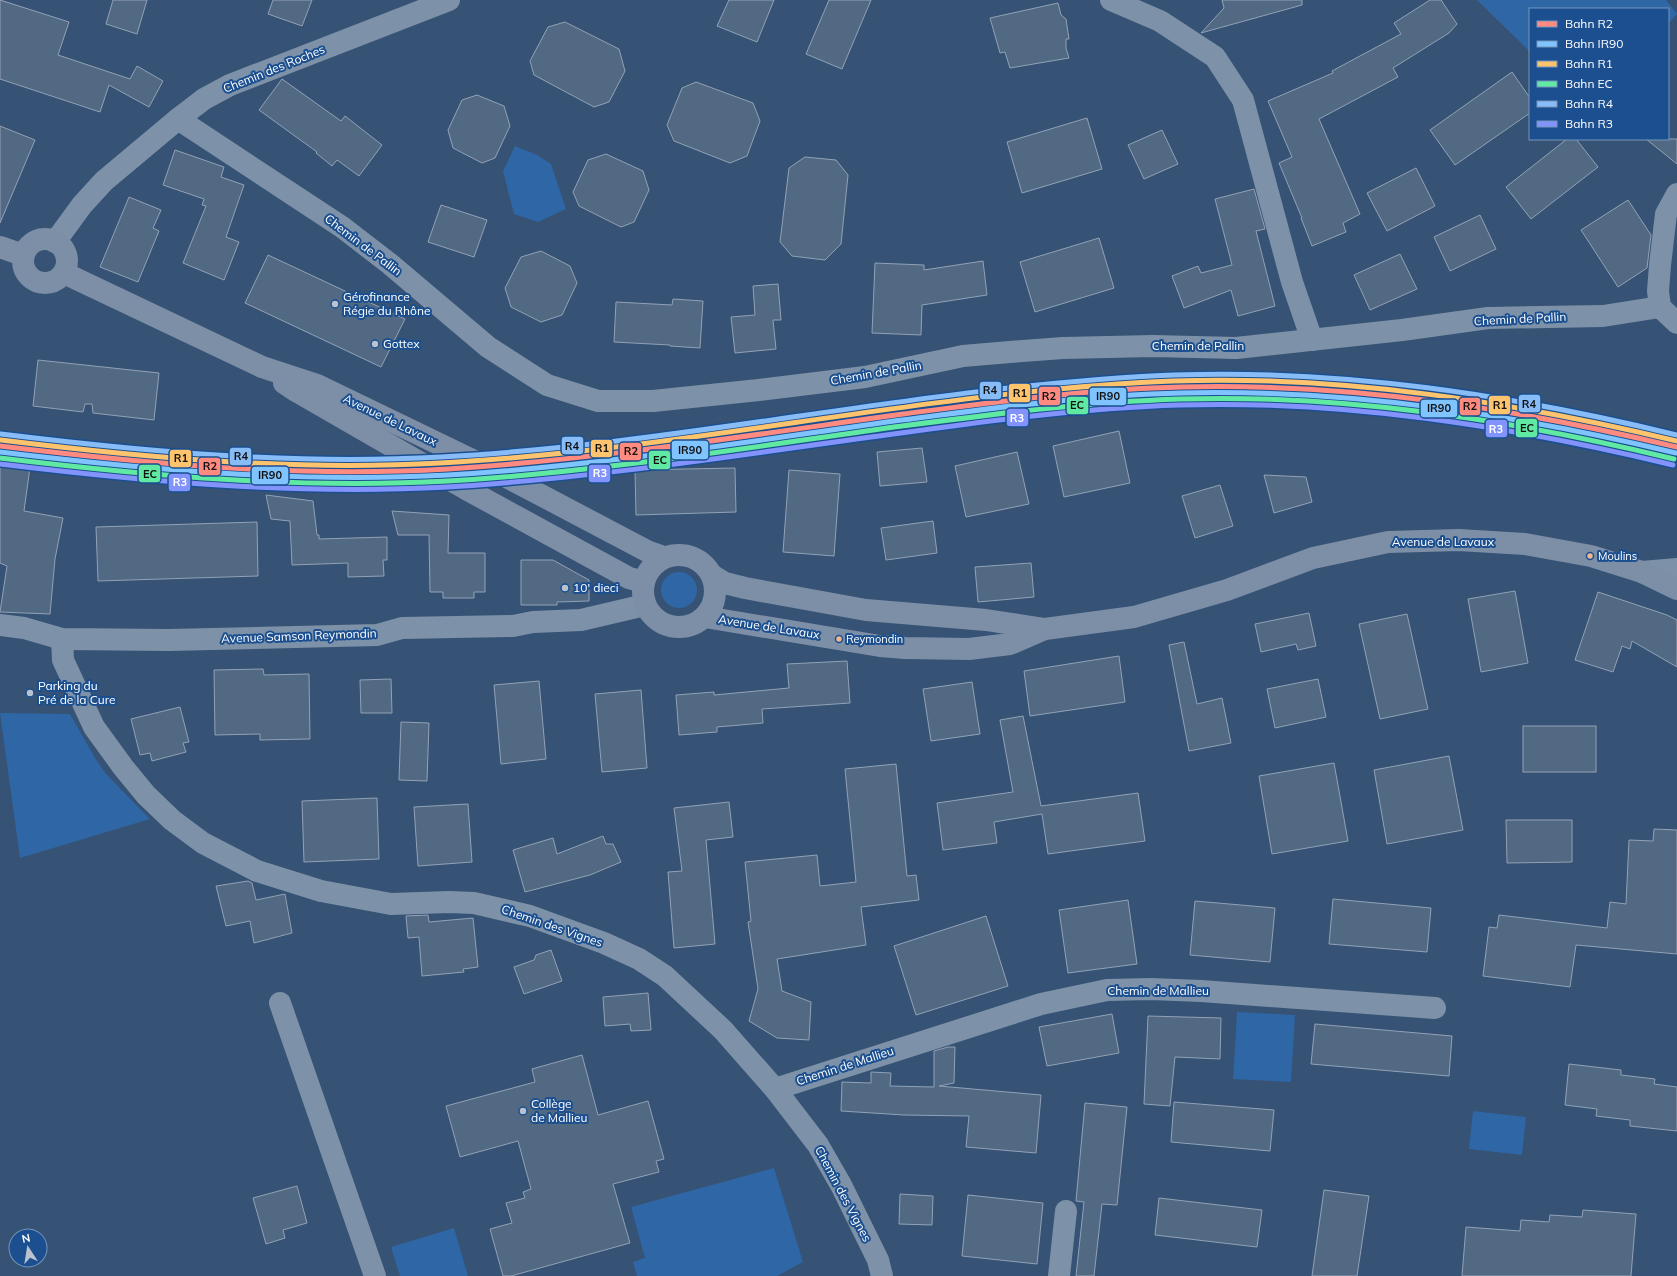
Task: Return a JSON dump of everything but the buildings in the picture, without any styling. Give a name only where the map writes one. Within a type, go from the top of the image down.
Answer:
[{"type":"main road","points":[[48,239],[55,242],[65,252],[66,266],[64,273],[53,282],[46,284],[38,283],[26,274],[23,268],[23,255],[28,247],[34,242],[48,239]]},
{"type":"main road","points":[[0,247],[23,255]]},
{"type":"main road","name":"Avenue de Lavaux","points":[[64,273],[262,367],[324,388],[500,474],[647,551],[664,557]]},
{"type":"main road","name":"Avenue de Lavaux","points":[[262,367],[296,392],[466,489],[629,578],[644,582]]},
{"type":"main road","name":"Avenue de Lavaux","points":[[705,617],[880,646],[970,649],[1010,644],[1045,629],[1134,617],[1227,590],[1313,558],[1388,542],[1459,540],[1525,544],[1591,556],[1642,572],[1677,589]]},
{"type":"main road","points":[[675,554],[687,554],[697,558],[706,565],[712,575],[716,586],[712,608],[705,617],[695,624],[684,627],[672,627],[660,622],[651,614],[645,605],[643,594],[644,582],[648,572],[655,563],[664,557],[675,554]]},
{"type":"main road","name":"Avenue de Lavaux","points":[[712,575],[725,583],[745,588],[866,610],[986,620],[1045,629]]},
{"type":"street","name":"Chemin des Roches","points":[[55,242],[82,205],[104,181],[204,99],[230,85],[449,0]]},
{"type":"street","points":[[1110,0],[1160,21],[1215,57],[1243,100],[1292,282],[1312,340]]},
{"type":"street","name":"Chemin de Pallin","points":[[178,119],[342,227],[390,264],[488,347],[547,384],[598,401],[653,401],[865,377],[963,356],[1063,348],[1153,346],[1236,348],[1402,330],[1488,318],[1603,316],[1660,307]]},
{"type":"street","points":[[1677,194],[1666,214],[1658,291],[1660,307],[1677,324]]},
{"type":"street","points":[[1642,572],[1677,568]]},
{"type":"street","name":"Avenue Samson Reymondin","points":[[0,625],[24,628],[62,639],[169,640],[377,635],[402,628],[514,626],[533,622],[581,620],[645,605]]},
{"type":"street","name":"Chemin des Vignes","points":[[62,639],[62,660],[94,728],[123,768],[146,795],[172,820],[203,843],[257,872],[321,891],[392,904],[449,902],[474,903],[500,908],[562,927],[604,943],[639,959],[669,978],[723,1030],[775,1089],[818,1145],[841,1185],[878,1260],[882,1276]]},
{"type":"street","name":"Chemin de Mallieu","points":[[775,1089],[1041,1004],[1107,990],[1151,989],[1201,991],[1435,1008]]},
{"type":"street","points":[[280,1003],[375,1276]]},
{"type":"street","points":[[1059,1276],[1066,1211]]},
{"type":"shaded area","points":[[1477,0],[1666,0],[1677,14],[1669,23],[1669,8],[1529,8],[1529,51]]},
{"type":"shaded area","points":[[515,146],[537,155],[551,164],[566,209],[538,222],[514,214],[503,171]]},
{"type":"shaded area","points":[[679,572],[689,575],[694,580],[697,590],[694,600],[689,605],[679,608],[669,605],[664,600],[661,590],[664,580],[669,575]]},
{"type":"shaded area","points":[[0,713],[70,714],[95,758],[106,774],[150,819],[20,858]]},
{"type":"shaded area","points":[[1237,1012],[1295,1015],[1291,1082],[1233,1079]]},
{"type":"shaded area","points":[[1473,1111],[1526,1117],[1522,1155],[1469,1149]]},
{"type":"shaded area","points":[[774,1168],[803,1262],[777,1276],[637,1276],[633,1262],[645,1258],[631,1207]]},
{"type":"shaded area","points":[[454,1228],[468,1276],[400,1276],[391,1247]]},
{"type":"rail line","name":"R4","points":[[1,434],[166,451],[276,458],[386,459],[441,457],[533,450],[625,440],[990,390],[1082,381],[1174,375],[1238,374],[1301,376],[1427,388],[1553,408],[1677,435]]},
{"type":"rail line","name":"R1","points":[[1,440],[165,457],[275,464],[385,465],[440,463],[532,456],[624,446],[989,396],[1081,387],[1173,381],[1237,380],[1301,382],[1427,394],[1553,414],[1677,441]]},
{"type":"rail line","name":"R2","points":[[0,446],[168,464],[224,468],[336,472],[448,469],[505,465],[619,453],[903,414],[1077,393],[1147,388],[1245,387],[1308,389],[1431,401],[1554,421],[1677,447]]},
{"type":"rail line","name":"IR90","points":[[0,452],[168,469],[280,476],[392,477],[448,475],[562,466],[902,420],[1076,399],[1146,394],[1244,393],[1306,395],[1430,407],[1553,427],[1676,453]]},
{"type":"rail line","name":"EC","points":[[0,458],[168,475],[280,482],[392,483],[448,481],[562,472],[902,426],[1041,409],[1180,399],[1243,399],[1305,401],[1429,412],[1552,432],[1674,459]]},
{"type":"rail line","name":"R3","points":[[0,464],[167,481],[279,488],[391,489],[447,487],[561,478],[731,457],[1040,415],[1179,405],[1241,405],[1304,407],[1428,418],[1551,438],[1673,465]]},
{"type":"place","name":"Gérofinance Régie du Rhône","points":[[335,304]]},
{"type":"place","name":"Gottex","points":[[375,344]]},
{"type":"place","name":"Moulins","points":[[1590,556]]},
{"type":"place","name":"10' dieci","points":[[565,588]]},
{"type":"place","name":"Reymondin","points":[[839,639]]},
{"type":"place","name":"Parking du Pré de la Cure","points":[[30,693]]},
{"type":"place","name":"Collège de Mallieu","points":[[523,1111]]}]
